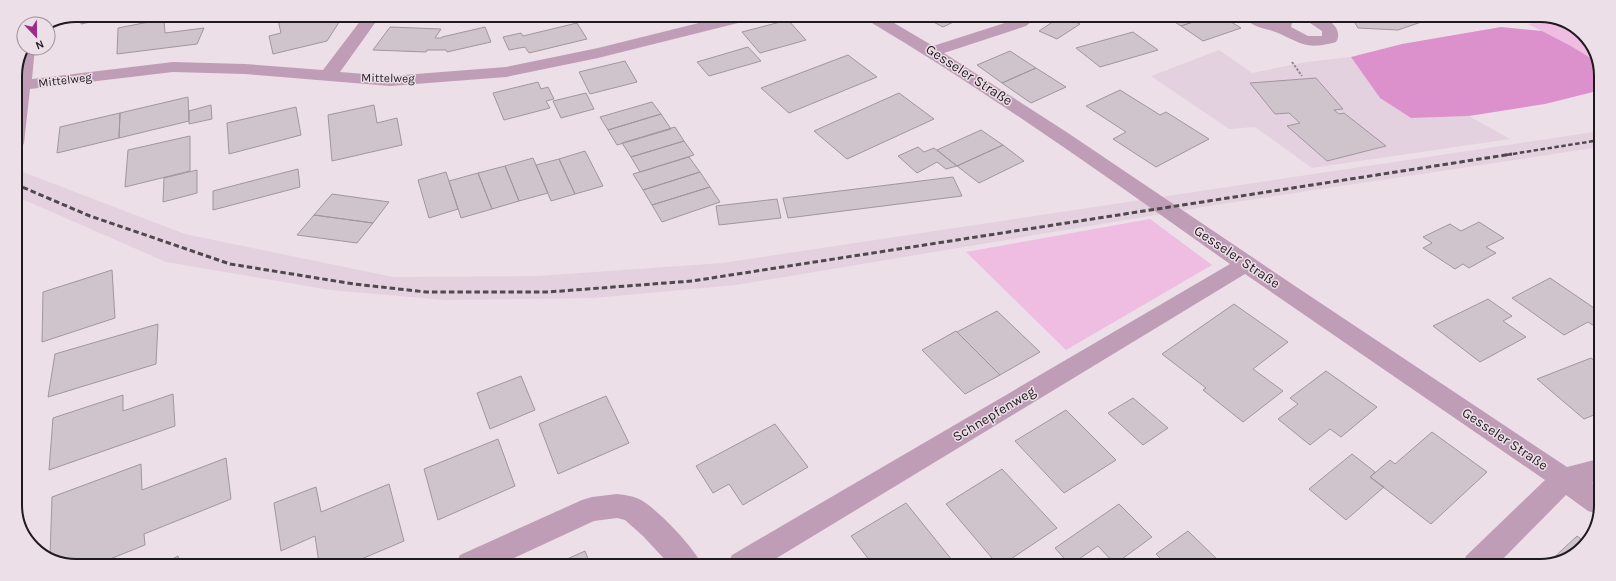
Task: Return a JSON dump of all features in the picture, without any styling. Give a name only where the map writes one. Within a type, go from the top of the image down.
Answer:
[{"type":"street","points":[[328,76],[368,22]]},
{"type":"street","name":"Mittelweg","points":[[22,86],[173,67],[245,69],[390,81],[506,72],[598,53],[724,22]]},
{"type":"street","name":"Gesseler Straße","points":[[882,22],[932,51],[1004,97],[1246,264],[1594,499]]},
{"type":"street","points":[[932,51],[1021,22]]},
{"type":"street","points":[[1259,22],[1265,25],[1283,29],[1299,39],[1316,42],[1330,39],[1330,29],[1318,22]]},
{"type":"street","points":[[1282,22],[1283,29]]},
{"type":"street","name":"Schnepfenweg","points":[[750,559],[1246,264]]},
{"type":"street","points":[[1483,559],[1564,479],[1594,471]]},
{"type":"street","points":[[481,559],[592,509],[617,506],[632,508],[653,527],[682,559]]},
{"type":"shaded area","points":[[1539,22],[1551,23],[1570,31],[1583,43],[1591,58],[1571,46],[1528,24]]},
{"type":"shaded area","points":[[1501,27],[1542,31],[1591,58],[1594,72],[1594,92],[1545,104],[1469,116],[1411,118],[1380,98],[1351,57],[1402,44]]},
{"type":"shaded area","points":[[1219,50],[1252,73],[1306,62],[1351,57],[1380,98],[1411,118],[1469,116],[1510,139],[1312,168],[1255,127],[1229,129],[1151,76]]},
{"type":"shaded area","points":[[1594,132],[1594,148],[1209,206],[736,285],[594,298],[445,300],[330,290],[166,262],[22,199],[22,172],[185,234],[393,277],[538,276],[722,263]]},
{"type":"shaded area","points":[[1150,219],[1212,265],[1066,350],[966,252]]},
{"type":"building","points":[[149,22],[164,22],[165,33],[204,28],[197,44],[117,54],[118,28]]},
{"type":"building","points":[[278,22],[339,22],[327,41],[273,54],[269,36],[281,33]]},
{"type":"building","points":[[780,22],[790,22],[806,40],[760,53],[742,32]]},
{"type":"building","points":[[934,22],[954,22],[943,27]]},
{"type":"building","points":[[1052,22],[1075,22],[1080,24],[1057,39],[1039,31]]},
{"type":"building","points":[[1175,22],[1193,22],[1181,26]]},
{"type":"building","points":[[1193,22],[1231,22],[1241,28],[1203,41],[1181,26]]},
{"type":"building","points":[[1354,22],[1421,22],[1398,30],[1358,28]]},
{"type":"building","points":[[577,23],[587,39],[529,53],[525,47],[509,50],[503,37],[521,33],[523,36]]},
{"type":"building","points":[[390,27],[441,29],[435,38],[442,38],[485,27],[491,42],[447,52],[446,50],[427,50],[426,52],[373,50]]},
{"type":"building","points":[[1133,32],[1158,50],[1100,67],[1076,48]]},
{"type":"building","points":[[748,47],[761,61],[709,76],[697,62]]},
{"type":"building","points":[[1010,51],[1036,68],[1002,83],[977,65]]},
{"type":"building","points":[[848,55],[877,77],[789,113],[761,88]]},
{"type":"building","points":[[625,61],[637,82],[590,94],[579,72]]},
{"type":"building","points":[[1036,68],[1066,87],[1031,103],[1002,83]]},
{"type":"building","points":[[1316,78],[1343,109],[1334,110],[1339,114],[1344,113],[1386,146],[1327,161],[1287,126],[1300,123],[1289,113],[1275,114],[1250,83]]},
{"type":"building","points":[[538,82],[541,89],[548,87],[554,99],[546,101],[550,108],[504,120],[493,93]]},
{"type":"building","points":[[1120,90],[1160,115],[1166,112],[1209,139],[1156,167],[1113,139],[1126,132],[1086,106]]},
{"type":"building","points":[[586,93],[594,109],[561,118],[553,101]]},
{"type":"building","points":[[899,93],[934,119],[847,159],[814,131]]},
{"type":"building","points":[[188,97],[189,121],[119,138],[120,113]]},
{"type":"building","points":[[652,102],[661,114],[608,130],[600,117]]},
{"type":"building","points":[[211,105],[212,119],[189,124],[189,111]]},
{"type":"building","points":[[374,105],[377,123],[397,118],[402,145],[332,161],[328,115]]},
{"type":"building","points":[[296,107],[301,135],[229,154],[227,123]]},
{"type":"building","points":[[120,113],[119,138],[57,153],[60,127]]},
{"type":"building","points":[[661,114],[671,129],[617,145],[608,130]]},
{"type":"building","points":[[675,127],[684,141],[631,157],[622,143]]},
{"type":"building","points":[[981,130],[1003,145],[957,166],[937,150]]},
{"type":"building","points":[[190,136],[190,171],[125,187],[128,150]]},
{"type":"building","points":[[684,141],[694,155],[640,172],[631,157]]},
{"type":"building","points":[[1003,145],[1024,161],[979,183],[957,166]]},
{"type":"building","points":[[918,147],[924,152],[934,148],[957,166],[946,169],[937,162],[917,173],[898,156]]},
{"type":"building","points":[[585,151],[603,186],[575,194],[559,159]]},
{"type":"building","points":[[689,157],[700,172],[643,190],[633,174]]},
{"type":"building","points":[[533,158],[548,193],[519,201],[505,166]]},
{"type":"building","points":[[559,159],[575,194],[551,201],[536,165]]},
{"type":"building","points":[[505,166],[519,201],[492,209],[478,173]]},
{"type":"building","points":[[298,169],[300,187],[213,210],[213,191]]},
{"type":"building","points":[[197,170],[197,193],[163,202],[164,178]]},
{"type":"building","points":[[446,172],[458,209],[429,218],[418,180]]},
{"type":"building","points":[[700,172],[710,187],[652,205],[643,190]]},
{"type":"building","points":[[478,173],[492,209],[461,218],[449,181]]},
{"type":"building","points":[[953,177],[962,196],[788,218],[783,198]]},
{"type":"building","points":[[710,187],[720,202],[662,222],[652,205]]},
{"type":"building","points":[[332,194],[389,202],[373,223],[314,215]]},
{"type":"building","points":[[777,199],[781,218],[719,225],[716,206]]},
{"type":"building","points":[[314,215],[373,223],[357,243],[297,235]]},
{"type":"building","points":[[1479,222],[1504,238],[1486,247],[1496,253],[1469,268],[1463,264],[1455,269],[1423,248],[1432,243],[1423,237],[1450,224],[1461,231]]},
{"type":"building","points":[[112,270],[115,318],[42,342],[43,292]]},
{"type":"building","points":[[1550,278],[1594,308],[1594,326],[1588,322],[1564,335],[1512,298]]},
{"type":"building","points":[[1488,299],[1512,316],[1503,321],[1526,337],[1480,362],[1433,326]]},
{"type":"building","points":[[1234,304],[1288,342],[1253,369],[1283,391],[1243,422],[1203,390],[1206,388],[1162,354]]},
{"type":"building","points":[[997,311],[1040,352],[1000,375],[957,332]]},
{"type":"building","points":[[158,324],[156,364],[48,397],[55,354]]},
{"type":"building","points":[[956,331],[1000,375],[965,394],[922,350]]},
{"type":"building","points":[[1591,358],[1594,360],[1594,415],[1584,419],[1537,379]]},
{"type":"building","points":[[1326,371],[1377,407],[1341,437],[1330,429],[1310,445],[1278,419],[1298,404],[1290,398]]},
{"type":"building","points":[[521,376],[535,410],[490,429],[477,393]]},
{"type":"building","points":[[173,394],[175,426],[49,470],[53,418],[123,395],[123,411]]},
{"type":"building","points":[[606,396],[629,443],[558,474],[539,424]]},
{"type":"building","points":[[1133,398],[1168,428],[1143,445],[1108,413]]},
{"type":"building","points":[[1066,410],[1116,460],[1064,493],[1015,441]]},
{"type":"building","points":[[775,424],[808,467],[743,505],[729,484],[713,493],[696,466]]},
{"type":"building","points":[[1432,432],[1487,472],[1431,524],[1370,477],[1390,460],[1395,464]]},
{"type":"building","points":[[498,439],[515,486],[438,520],[424,469]]},
{"type":"building","points":[[1352,454],[1375,472],[1370,477],[1384,487],[1346,520],[1309,489]]},
{"type":"building","points":[[226,458],[231,499],[144,534],[145,545],[110,559],[65,558],[50,552],[52,497],[141,464],[142,490]]},
{"type":"building","points":[[1002,469],[1057,528],[1011,559],[993,559],[946,504]]},
{"type":"building","points":[[389,484],[404,541],[361,559],[318,559],[315,536],[281,551],[274,503],[316,487],[321,512]]},
{"type":"building","points":[[906,503],[951,559],[868,559],[851,536]]},
{"type":"building","points":[[1119,504],[1152,537],[1122,559],[1110,559],[1098,546],[1079,559],[1065,559],[1055,548]]},
{"type":"building","points":[[1188,531],[1217,559],[1161,559],[1156,554]]},
{"type":"building","points":[[1577,536],[1582,540],[1570,550],[1555,557]]},
{"type":"building","points":[[585,551],[588,559],[567,559]]},
{"type":"railway","points":[[1506,155],[1594,141]]},
{"type":"railway","points":[[22,187],[90,216],[230,264],[354,284],[426,292],[548,292],[692,281],[1512,154]]}]
